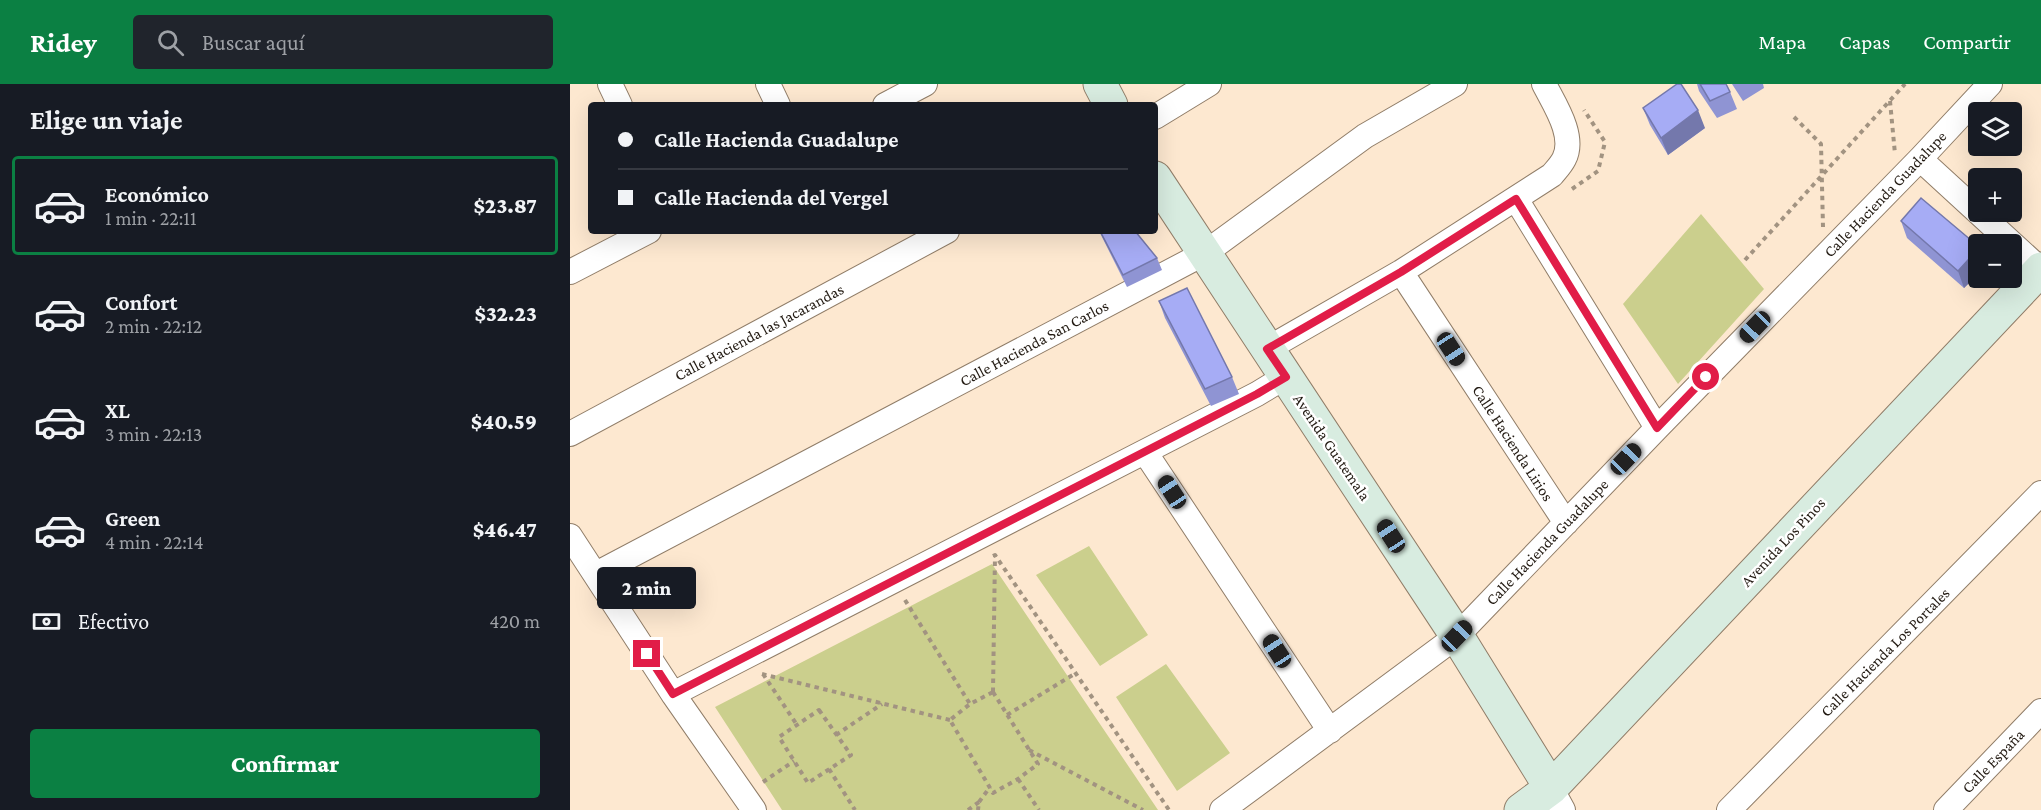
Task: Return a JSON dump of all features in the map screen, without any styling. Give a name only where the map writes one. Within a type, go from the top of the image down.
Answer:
[{"type":"street","points":[[610,84],[619,102]]},
{"type":"street","points":[[768,84],[777,102]]},
{"type":"street","points":[[890,102],[923,84]]},
{"type":"street","points":[[1100,84],[1109,102]]},
{"type":"street","points":[[1158,115],[1209,84]]},
{"type":"street","name":"Calle Hacienda San Carlos","points":[[596,574],[1205,253],[1365,136],[1455,84]]},
{"type":"street","points":[[1267,349],[1401,272],[1552,175],[1565,157],[1567,138],[1561,117],[1544,84]]},
{"type":"street","name":"Calle Hacienda Guadalupe","points":[[1222,810],[1457,636],[1990,84]]},
{"type":"street","points":[[1920,159],[2041,269]]},
{"type":"street","name":"Avenida Guatemala","points":[[1158,182],[1457,636],[1557,799]]},
{"type":"street","points":[[1516,199],[1657,428]]},
{"type":"street","points":[[570,272],[643,234]]},
{"type":"street","name":"Calle Hacienda las Jacarandas","points":[[570,434],[941,234]]},
{"type":"street","name":"Avenida Los Pinos","points":[[1521,810],[1557,799],[2041,269]]},
{"type":"street","name":"Calle Hacienda Lirios","points":[[1401,272],[1566,523]]},
{"type":"street","points":[[673,694],[1145,452],[1286,377]]},
{"type":"street","points":[[1145,452],[1330,731]]},
{"type":"street","name":"Calle Hacienda Los Portales","points":[[1729,810],[2041,494]]},
{"type":"street","points":[[570,536],[673,694],[754,810]]},
{"type":"street","name":"Calle España","points":[[1946,810],[2041,711]]},
{"type":"path","points":[[1745,260],[1905,84]]},
{"type":"path","points":[[1890,101],[1896,163]]},
{"type":"path","points":[[1570,190],[1598,171],[1605,142],[1580,104]]},
{"type":"path","points":[[1794,117],[1821,144],[1823,229]]},
{"type":"path","points":[[985,560],[995,555]]},
{"type":"path","points":[[995,555],[1169,810]]},
{"type":"path","points":[[762,674],[950,720],[993,794],[1038,764],[993,692],[995,555]]},
{"type":"path","points":[[895,606],[915,595]]},
{"type":"path","points":[[905,600],[970,704]]},
{"type":"path","points":[[753,679],[772,669]]},
{"type":"path","points":[[1007,715],[1076,673]]},
{"type":"path","points":[[762,674],[797,725]]},
{"type":"path","points":[[950,720],[970,704],[993,692]]},
{"type":"path","points":[[836,735],[882,704]]},
{"type":"path","points":[[819,710],[836,735],[851,755],[808,783],[779,737],[819,710]]},
{"type":"path","points":[[1029,750],[1143,810]]},
{"type":"path","points":[[758,785],[794,761]]},
{"type":"path","points":[[829,769],[855,810]]},
{"type":"path","points":[[1018,779],[1039,810]]},
{"type":"path","points":[[968,810],[979,802],[990,787]]},
{"type":"path","points":[[978,810],[979,802]]},
{"type":"green space","points":[[1701,214],[1764,289],[1678,384],[1623,304]]},
{"type":"green space","points":[[1089,546],[1148,635],[1100,666],[1036,575]]},
{"type":"green space","points":[[992,564],[1158,810],[782,810],[715,707]]},
{"type":"green space","points":[[1166,664],[1230,753],[1177,791],[1116,697]]},
{"type":"building","points":[[1677,84],[1681,84],[1698,110],[1661,138],[1643,108]]},
{"type":"building","points":[[1700,84],[1726,84],[1730,92],[1710,101]]},
{"type":"building","points":[[1921,198],[1968,238],[1968,260],[1958,271],[1901,221]]},
{"type":"building","points":[[1102,234],[1137,234],[1157,258],[1123,275]]},
{"type":"building","points":[[1187,288],[1232,377],[1205,389],[1159,301]]},
{"type":"route","points":[[647,654],[673,694],[1257,394],[1286,377],[1267,349],[1401,272],[1516,199],[1657,428],[1706,377]]}]
